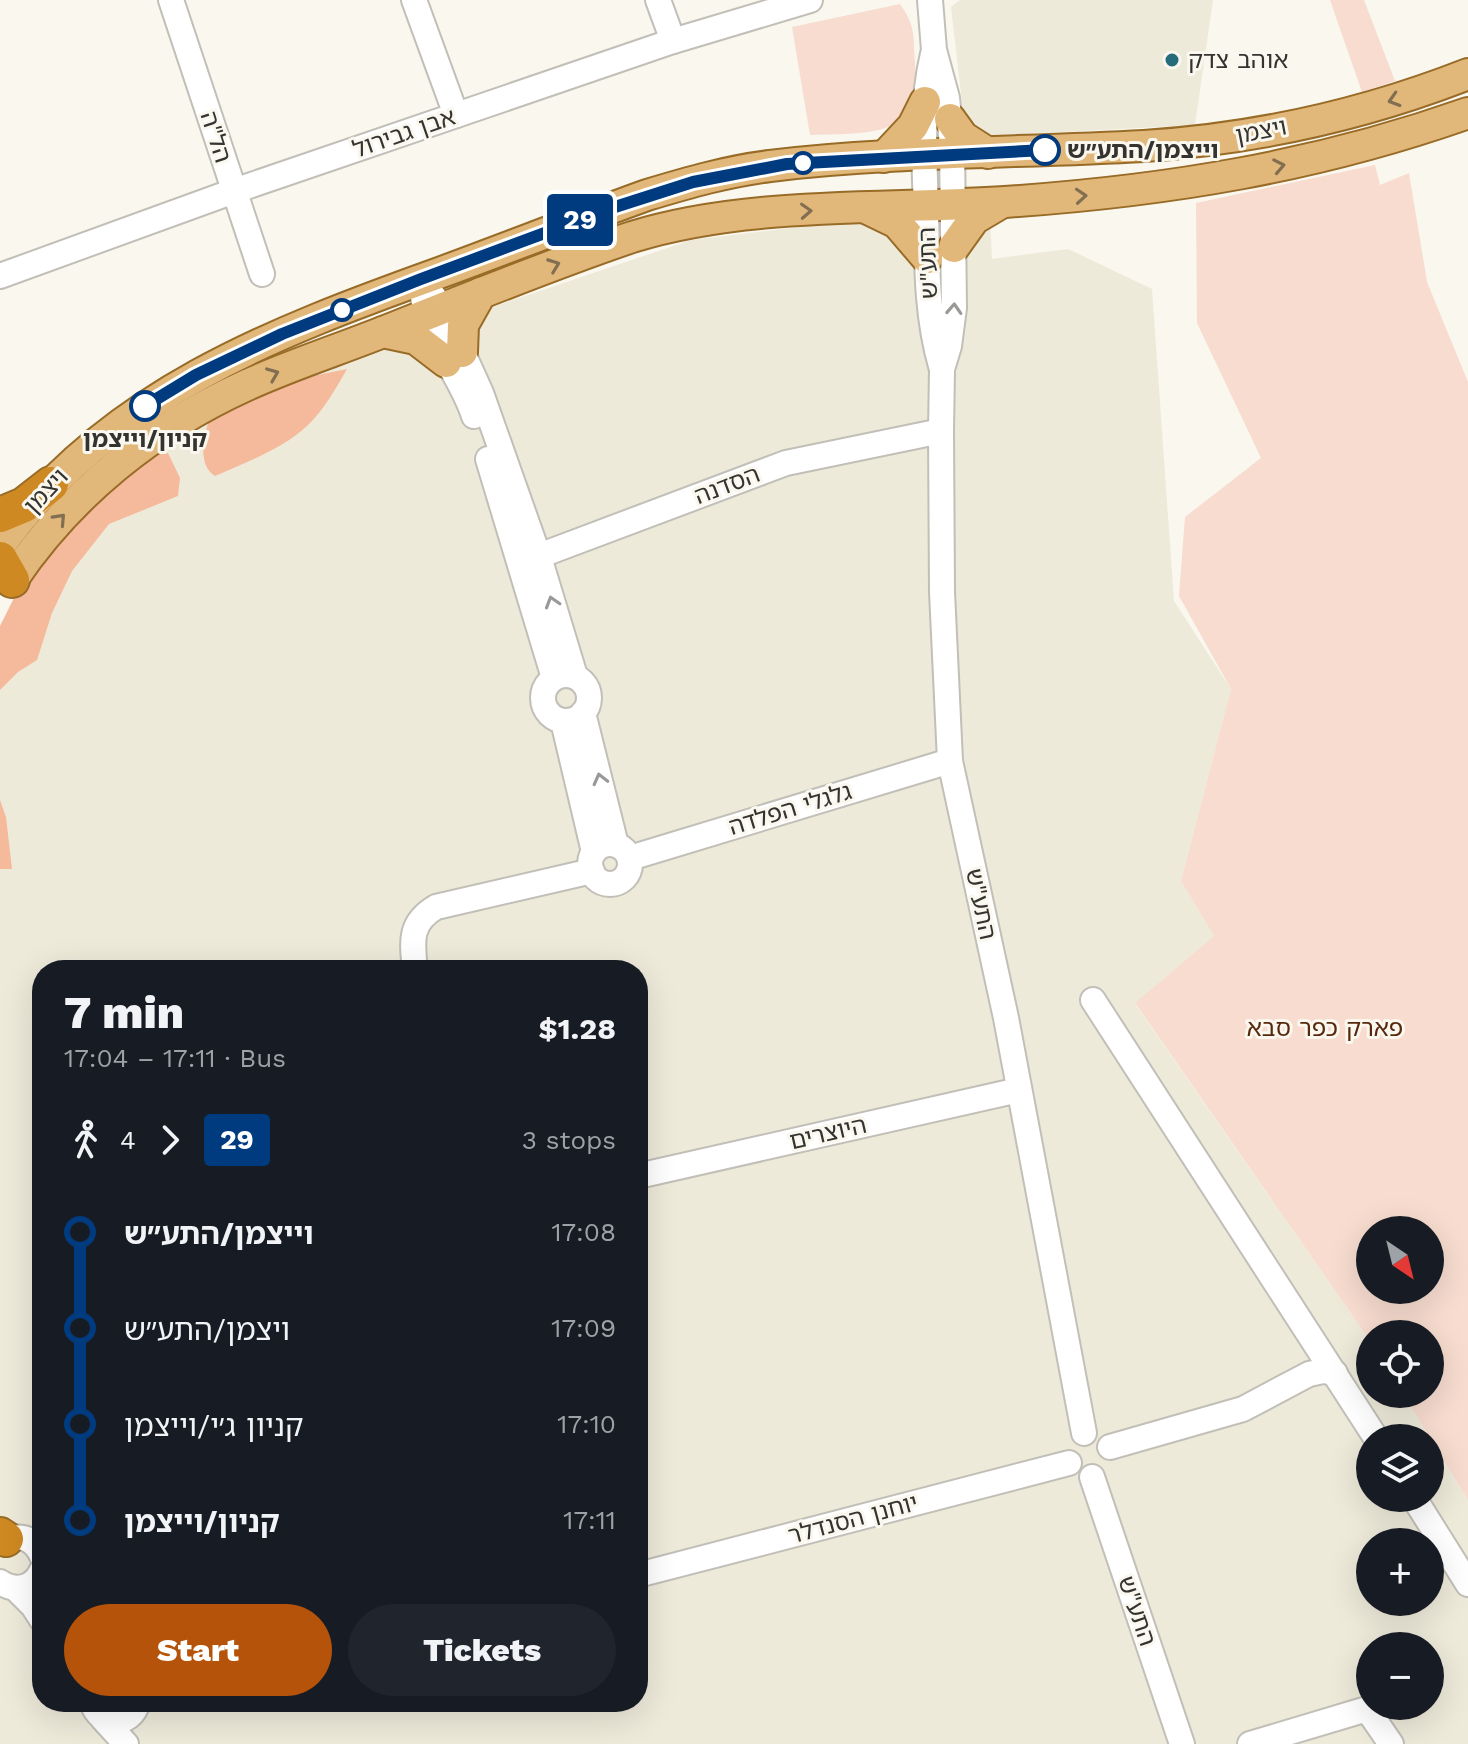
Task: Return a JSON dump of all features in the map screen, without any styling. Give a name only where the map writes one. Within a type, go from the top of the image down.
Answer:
[{"type":"highway","points":[[0,515],[24,505],[51,484]]},
{"type":"main road","name":"ויצמן","points":[[0,545],[51,484],[130,416],[196,375],[282,334],[615,207],[693,182],[768,166],[884,157],[1146,146],[1248,134],[1376,106],[1468,74]]},
{"type":"main road","points":[[884,157],[913,126],[925,102]]},
{"type":"main road","name":"ויצמן","points":[[3,580],[78,499],[144,444],[193,413],[246,385],[605,246],[683,222],[746,215],[1003,202],[1118,193],[1202,181],[1378,143],[1468,113]]},
{"type":"main road","points":[[950,119],[963,137],[988,153]]},
{"type":"main road","points":[[866,208],[897,223],[940,252],[974,219],[1003,202]]},
{"type":"main road","points":[[383,332],[416,339],[455,365],[463,325],[481,293]]},
{"type":"street","name":"הל\"ה","points":[[171,0],[262,274]]},
{"type":"street","points":[[414,0],[456,115]]},
{"type":"street","points":[[658,0],[673,41]]},
{"type":"street","name":"אבן גבירול","points":[[0,276],[234,191],[673,41],[810,0]]},
{"type":"street","points":[[930,0],[934,50],[950,119],[938,155]]},
{"type":"street","points":[[934,50],[925,102],[938,155]]},
{"type":"street","name":"התע\"ש","points":[[938,155],[940,252],[953,317],[942,369],[941,431],[942,592],[950,761],[1006,1018],[1084,1433]]},
{"type":"street","points":[[421,279],[530,560]]},
{"type":"street","points":[[455,365],[481,393],[564,677]]},
{"type":"street","name":"הסדנה","points":[[530,560],[786,463],[941,431]]},
{"type":"street","points":[[564,677],[586,686],[588,693],[587,707],[573,717],[550,715],[543,702],[545,688],[564,677]]},
{"type":"street","points":[[573,717],[608,857]]},
{"type":"street","name":"גלגלי הפלדה","points":[[415,960],[415,928],[421,916],[436,907],[950,761]]},
{"type":"street","points":[[1093,1000],[1367,1424]]},
{"type":"street","name":"היוצרים","points":[[648,1174],[1019,1090]]},
{"type":"street","points":[[1110,1447],[1243,1409],[1309,1374],[1323,1371],[1335,1373]]},
{"type":"street","points":[[1091,1432],[1103,1437],[1110,1447],[1109,1466],[1099,1475],[1078,1474],[1069,1463],[1068,1448],[1077,1436],[1084,1433],[1091,1432]]},
{"type":"street","name":"יוחנן הסנדלר","points":[[648,1572],[1069,1463]]},
{"type":"street","name":"התע\"ש","points":[[1092,1477],[1182,1744]]},
{"type":"street","points":[[1423,1512],[1468,1584]]},
{"type":"street","points":[[2,1539],[15,1537],[32,1541]]},
{"type":"street","points":[[5,1585],[32,1582]]},
{"type":"street","points":[[5,1585],[32,1605]]},
{"type":"street","points":[[1250,1744],[1367,1709],[1391,1744]]},
{"type":"street","points":[[116,1712],[126,1744]]},
{"type":"street","points":[[116,1712],[137,1744]]},
{"type":"shaded area","points":[[960,0],[1213,0],[1195,125],[966,137],[951,7]]},
{"type":"shaded area","points":[[891,216],[990,218],[992,259],[1068,249],[1152,289],[1174,601],[1231,689],[1181,881],[1214,936],[1135,1004],[1356,1321],[1356,1408],[1412,1408],[1421,1424],[1356,1424],[1356,1512],[1444,1512],[1444,1461],[1468,1500],[1468,1744],[0,1744],[0,639],[94,497],[185,427],[282,378],[691,240]]},
{"type":"shaded area","points":[[347,369],[319,413],[298,434],[264,454],[215,476],[209,471],[203,447],[212,414],[283,382]]},
{"type":"shaded area","points":[[152,446],[168,453],[180,478],[178,496],[109,524],[72,571],[52,613],[37,660],[18,672],[0,690],[0,626],[15,596],[57,534]]},
{"type":"shaded area","points":[[0,800],[6,817],[12,869],[0,869]]},
{"type":"green space","points":[[1330,0],[1364,0],[1395,81],[1362,92]]},
{"type":"green space","points":[[900,4],[909,19],[914,38],[916,94],[911,109],[902,120],[874,131],[810,135],[792,27]]},
{"type":"green space","name":"פארק כפר סבא","points":[[1375,165],[1380,185],[1409,173],[1427,282],[1468,382],[1468,1500],[1444,1461],[1444,1424],[1421,1424],[1412,1408],[1444,1408],[1444,1320],[1356,1321],[1135,1003],[1214,936],[1181,881],[1231,689],[1179,596],[1185,517],[1261,458],[1197,323],[1196,203]]},
{"type":"bus line","name":"29","points":[[145,406],[230,357],[282,334],[647,195],[768,166],[1045,150]]},
{"type":"place","name":"אוהב צדק","points":[[1172,60]]},
{"type":"place","name":"וייצמן/התע״ש","points":[[1045,150]]},
{"type":"place","name":"קניון/וייצמן","points":[[145,406]]}]
